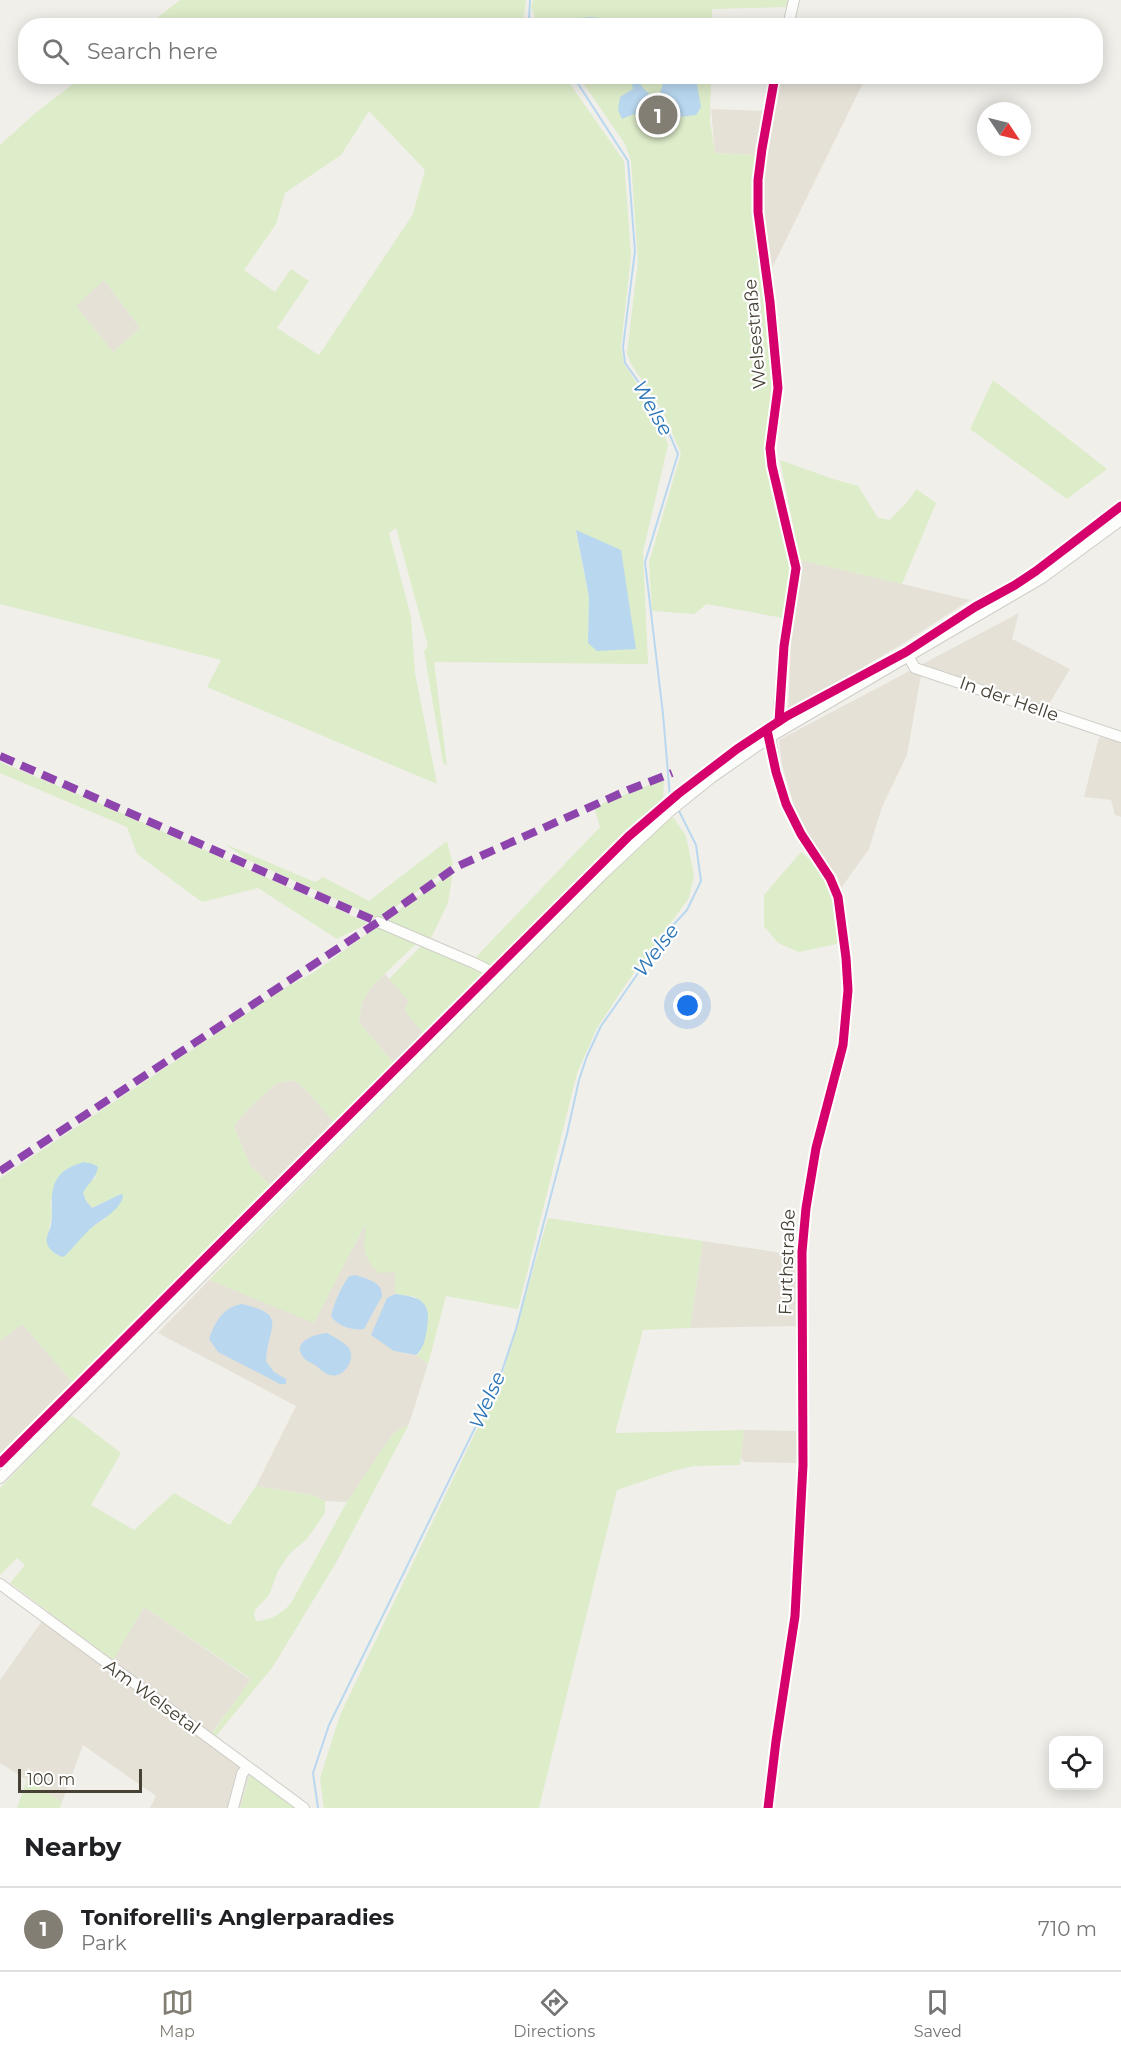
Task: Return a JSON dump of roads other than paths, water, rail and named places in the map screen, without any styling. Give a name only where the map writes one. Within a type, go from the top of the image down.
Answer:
[{"type":"street","points":[[790,18],[794,0]]},
{"type":"street","name":"Welsestraße","points":[[774,84],[762,149],[758,212],[778,388],[770,448],[772,466],[796,568],[784,646],[779,709],[779,721],[783,729]]},
{"type":"street","points":[[0,1478],[499,978],[670,811],[770,737],[1042,578],[1121,520]]},
{"type":"street","name":"In der Helle","points":[[907,655],[915,668],[1121,737]]},
{"type":"street","name":"Furthstraße","points":[[768,1808],[795,1616],[803,1465],[802,1252],[806,1208],[816,1148],[843,1045],[848,990],[838,897],[830,878],[801,834],[786,804],[776,772],[770,737]]},
{"type":"street","points":[[378,922],[474,963],[499,978]]},
{"type":"street","name":"Am Welsetal","points":[[0,1584],[304,1808]]},
{"type":"street","points":[[233,1808],[242,1774],[247,1767]]},
{"type":"water","points":[[632,84],[641,84],[656,97],[663,84],[697,84],[701,107],[696,115],[645,121],[634,114],[622,119],[618,110],[620,97],[633,89]]},
{"type":"water","points":[[576,530],[621,550],[636,649],[597,651],[588,643],[589,597]]},
{"type":"water","points":[[84,1162],[98,1167],[96,1175],[83,1193],[92,1208],[123,1195],[114,1211],[84,1235],[64,1257],[51,1250],[47,1241],[52,1219],[54,1185],[62,1173]]},
{"type":"water","points":[[356,1275],[374,1282],[382,1291],[382,1296],[364,1329],[346,1327],[337,1323],[331,1316],[338,1295],[349,1276]]},
{"type":"water","points":[[395,1294],[417,1299],[425,1306],[428,1319],[425,1340],[416,1355],[394,1351],[371,1335],[387,1298]]},
{"type":"water","points":[[242,1304],[257,1308],[271,1318],[272,1331],[266,1361],[274,1372],[286,1379],[286,1384],[280,1384],[218,1352],[209,1339],[221,1316],[230,1308]]},
{"type":"water","points":[[327,1333],[345,1344],[351,1353],[350,1362],[340,1374],[329,1375],[323,1372],[306,1360],[300,1351],[306,1339]]},
{"type":"waterway","name":"Welse","points":[[529,18],[530,0]]},
{"type":"waterway","name":"Welse","points":[[578,84],[628,161],[635,251],[623,347],[625,363],[660,412],[678,454],[645,562],[663,714],[670,797],[675,804]]},
{"type":"waterway","name":"Welse","points":[[318,1808],[313,1773],[329,1725],[500,1377],[516,1329],[587,1056],[601,1026],[666,933],[687,910],[701,881],[696,845],[678,809]]},
{"type":"place","name":"Toniforelli's Anglerparadies","points":[[658,115]]}]
